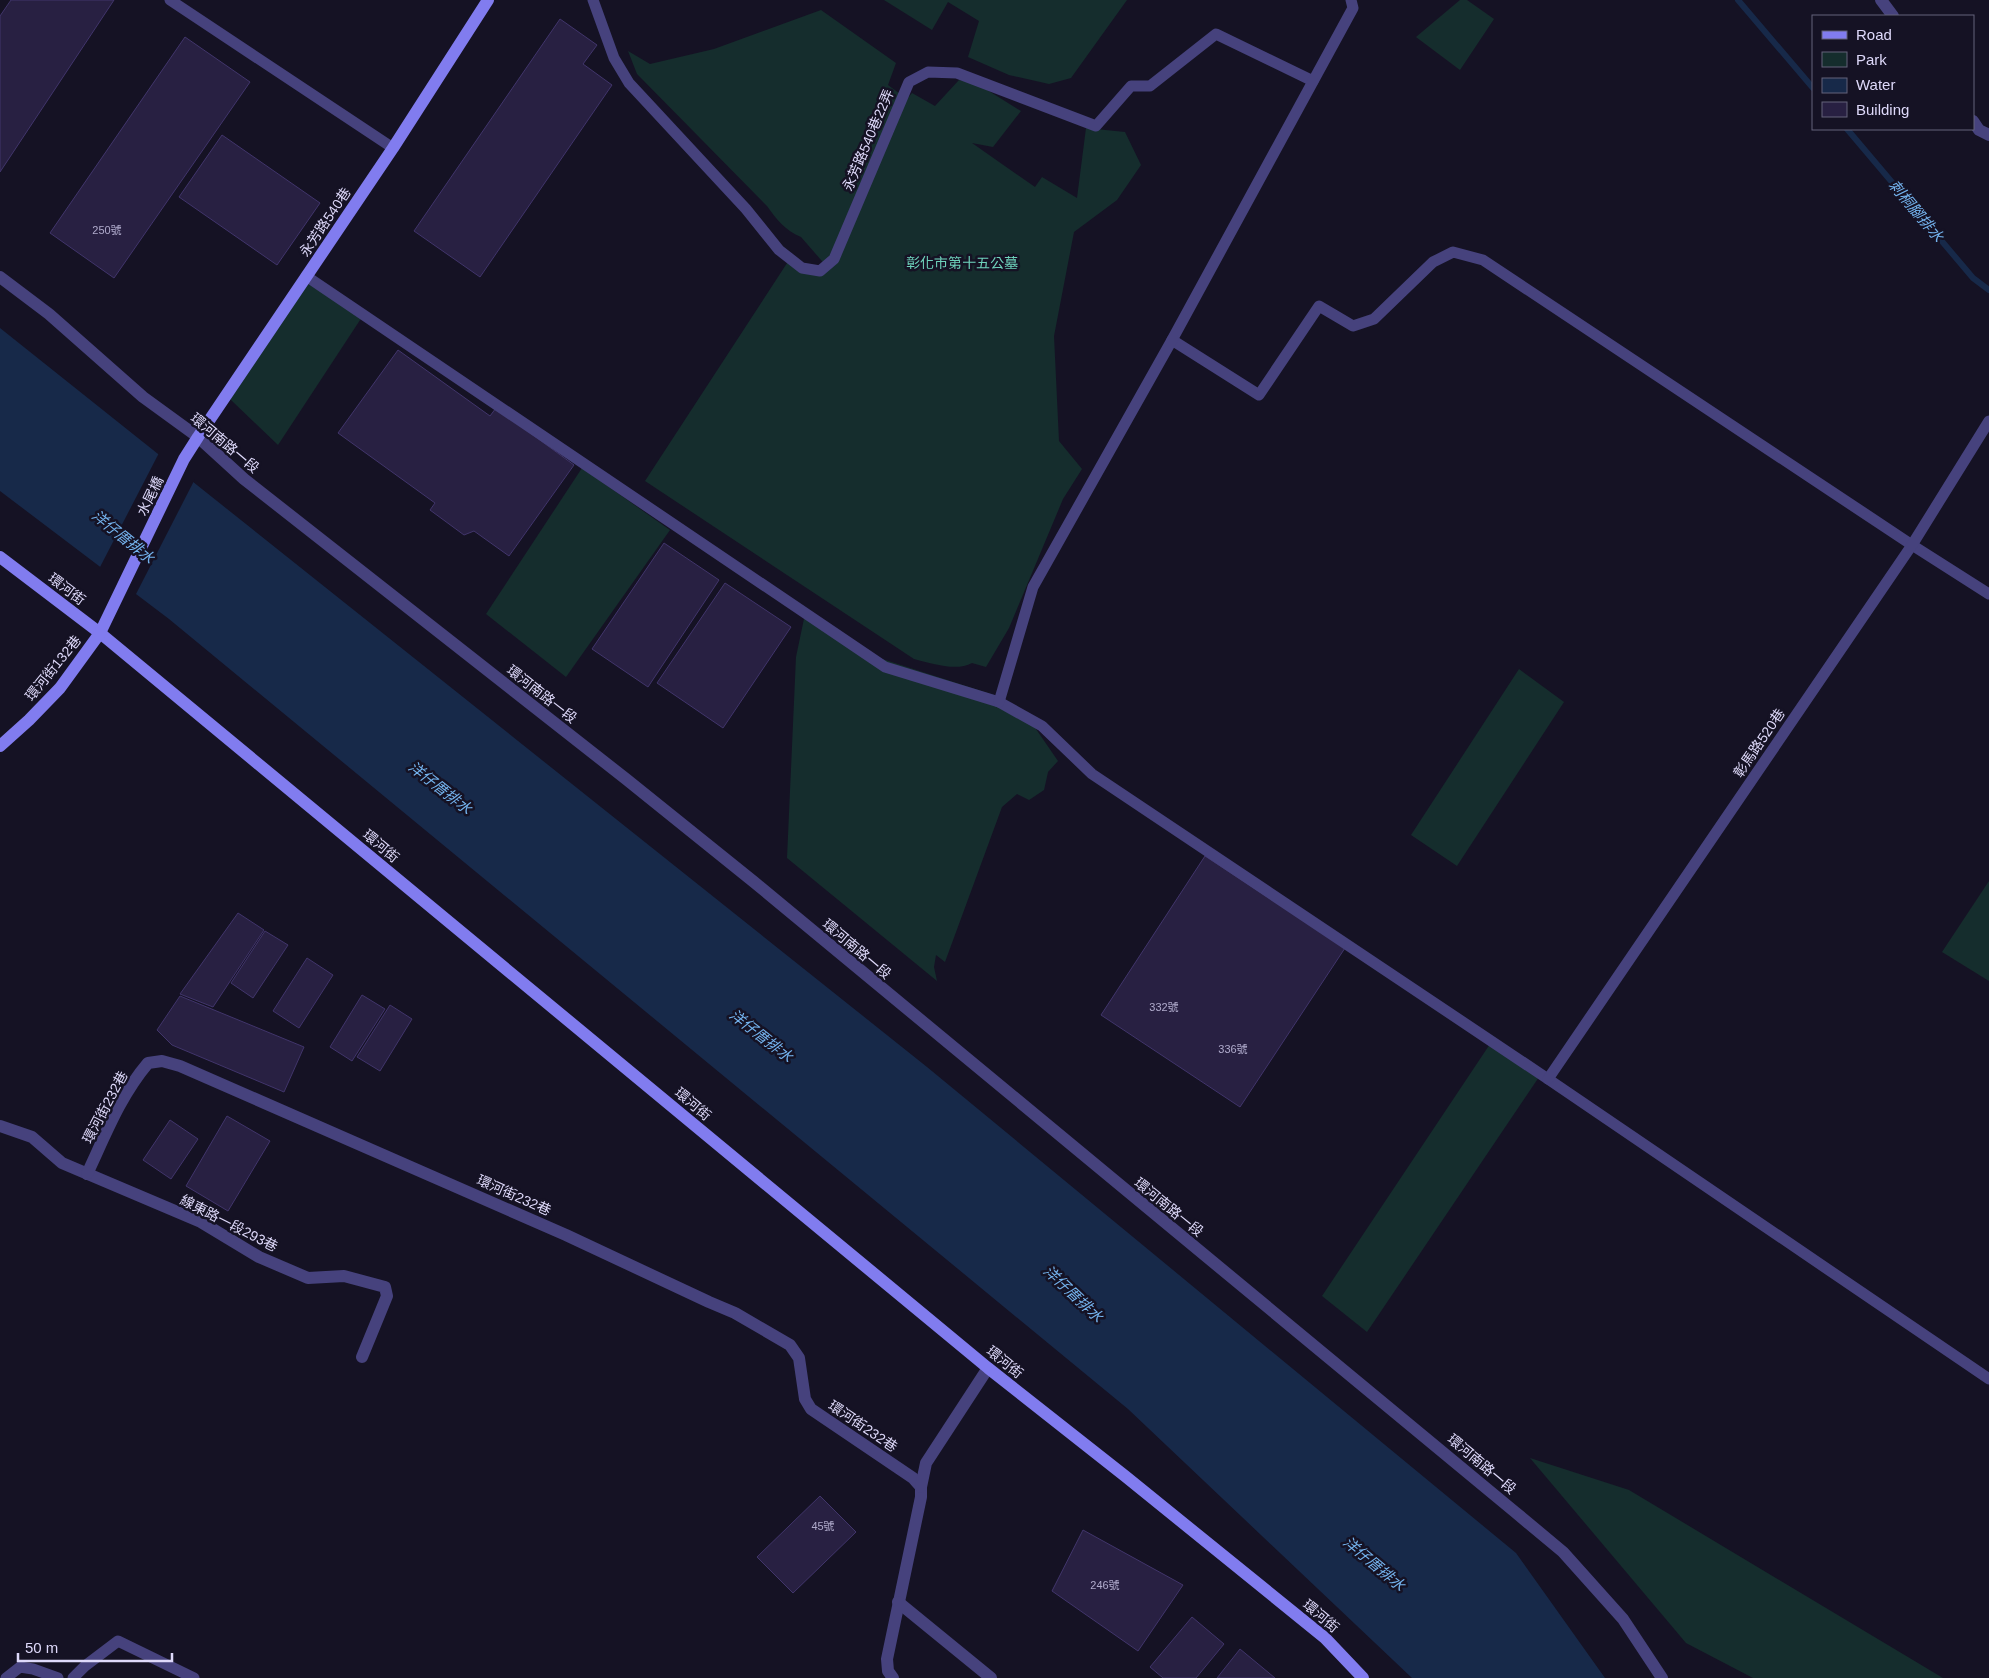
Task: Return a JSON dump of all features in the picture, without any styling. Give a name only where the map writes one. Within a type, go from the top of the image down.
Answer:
[{"type":"street","name":"永芳路540巷","points":[[184,459],[393,148],[488,0]]},
{"type":"street","points":[[1881,0],[1892,15]]},
{"type":"street","points":[[1974,122],[1979,130],[1989,135]]},
{"type":"street","name":"環河南路一段","points":[[0,277],[49,314],[143,397],[198,437],[251,485],[626,779],[746,876],[1563,1552],[1623,1619],[1662,1678]]},
{"type":"street","name":"水尾橋","points":[[116,599],[184,459]]},
{"type":"street","name":"環河街","points":[[0,557],[100,633],[988,1368],[1325,1638],[1363,1678]]},
{"type":"street","name":"環河街132巷","points":[[0,746],[60,688],[100,633],[116,599]]},
{"type":"street","name":"環河街232巷","points":[[87,1174],[116,1110],[133,1081],[148,1063],[162,1061],[180,1066],[566,1235],[735,1313],[790,1345],[800,1358],[805,1398],[811,1409],[913,1478],[921,1487]]},
{"type":"street","name":"線東路一段293巷","points":[[0,1126],[32,1137],[62,1163],[201,1222],[259,1257],[308,1278],[344,1276],[385,1287],[387,1296],[362,1358]]},
{"type":"street","points":[[893,1678],[888,1671],[887,1660],[921,1497],[926,1463],[988,1368]]},
{"type":"street","points":[[898,1602],[991,1678]]},
{"type":"lane","points":[[170,0],[393,148]]},
{"type":"lane","name":"永芳路540巷22弄","points":[[593,0],[614,58],[629,83],[746,209],[779,250],[802,268],[820,271],[834,259],[909,82],[928,72],[957,73],[1096,126],[1131,86],[1150,86],[1216,34],[1313,82]]},
{"type":"lane","points":[[998,702],[1033,587],[1172,340],[1313,82],[1353,8],[1351,0]]},
{"type":"lane","points":[[1172,340],[1259,395],[1319,306],[1353,326],[1374,319],[1433,262],[1453,252],[1482,260],[1989,594]]},
{"type":"lane","points":[[306,276],[885,666],[998,702],[1042,726],[1092,774],[1548,1079],[1989,1379]]},
{"type":"lane","name":"彰馬路520巷","points":[[1548,1079],[1912,545],[1989,421]]},
{"type":"lane","points":[[73,1678],[85,1666],[118,1641],[194,1678]]},
{"type":"lane","points":[[6,1678],[20,1667],[33,1669],[58,1678]]},
{"type":"green space","points":[[884,0],[1127,0],[1071,78],[1049,84],[1009,75],[968,57],[979,21],[948,2],[932,30]]},
{"type":"green space","points":[[1460,0],[1467,0],[1494,19],[1460,70],[1416,37]]},
{"type":"green space","name":"彰化市第十五公墓","points":[[821,10],[896,63],[888,85],[907,99],[912,93],[935,106],[959,80],[976,83],[1021,111],[993,147],[972,143],[1035,187],[1042,177],[1077,198],[1086,128],[1125,132],[1141,165],[1117,200],[1074,232],[1054,336],[1059,441],[1082,469],[1063,499],[1009,628],[986,667],[972,663],[966,666],[951,667],[914,659],[645,481],[791,257],[818,272],[828,268],[801,237],[782,224],[767,206],[637,74],[628,51],[650,64],[714,49]]},
{"type":"green space","points":[[308,284],[362,317],[278,445],[231,400],[231,389]]},
{"type":"green space","points":[[582,468],[670,530],[566,677],[486,614]]},
{"type":"green space","points":[[805,614],[873,656],[997,696],[1027,716],[1058,761],[1048,772],[1044,790],[1029,800],[1017,794],[1002,807],[945,962],[936,955],[934,967],[937,981],[787,858],[796,657]]},
{"type":"green space","points":[[1519,669],[1564,702],[1457,866],[1411,835]]},
{"type":"green space","points":[[1989,881],[1989,981],[1942,952]]},
{"type":"green space","points":[[1490,1044],[1539,1077],[1367,1332],[1322,1296]]},
{"type":"green space","points":[[1530,1458],[1629,1490],[1943,1678],[1753,1678],[1686,1643]]},
{"type":"water","name":"洋仔厝排水","points":[[0,328],[927,1067],[1516,1553],[1605,1678],[1412,1678],[1128,1409],[169,619],[0,491]]},
{"type":"pier","points":[[160,451],[195,479],[135,596],[99,569]]},
{"type":"building","points":[[11,0],[114,0],[0,172],[0,16]]},
{"type":"building","points":[[560,19],[597,45],[583,64],[612,85],[480,277],[414,231]]},
{"type":"building","points":[[185,37],[250,82],[114,278],[50,233]]},
{"type":"building","points":[[222,135],[320,203],[277,265],[179,197]]},
{"type":"building","points":[[398,350],[490,416],[496,408],[574,465],[509,556],[474,531],[464,535],[430,510],[435,503],[338,433]]},
{"type":"building","points":[[664,543],[719,580],[648,687],[592,649]]},
{"type":"building","points":[[725,583],[791,627],[723,728],[657,683]]},
{"type":"building","points":[[1205,856],[1345,948],[1240,1107],[1101,1015]]},
{"type":"building","points":[[238,913],[264,930],[213,1007],[180,994]]},
{"type":"building","points":[[265,931],[288,945],[253,998],[231,983]]},
{"type":"building","points":[[307,958],[333,975],[299,1028],[273,1011]]},
{"type":"building","points":[[362,995],[385,1009],[352,1061],[330,1047]]},
{"type":"building","points":[[180,996],[304,1047],[284,1092],[172,1045],[157,1030]]},
{"type":"building","points":[[390,1005],[412,1019],[380,1071],[357,1057]]},
{"type":"building","points":[[227,1116],[270,1141],[228,1211],[186,1186]]},
{"type":"building","points":[[170,1120],[198,1139],[171,1179],[143,1160]]},
{"type":"building","points":[[820,1496],[856,1532],[793,1593],[757,1557]]},
{"type":"building","points":[[1083,1530],[1183,1585],[1138,1651],[1052,1591]]},
{"type":"building","points":[[1192,1617],[1224,1644],[1196,1678],[1163,1678],[1150,1667]]},
{"type":"building","points":[[1240,1649],[1275,1678],[1217,1678]]},
{"type":"waterway","name":"刺桐腳排水","points":[[1738,0],[1812,87]]},
{"type":"waterway","name":"刺桐腳排水","points":[[1848,130],[1973,278],[1989,290]]}]
